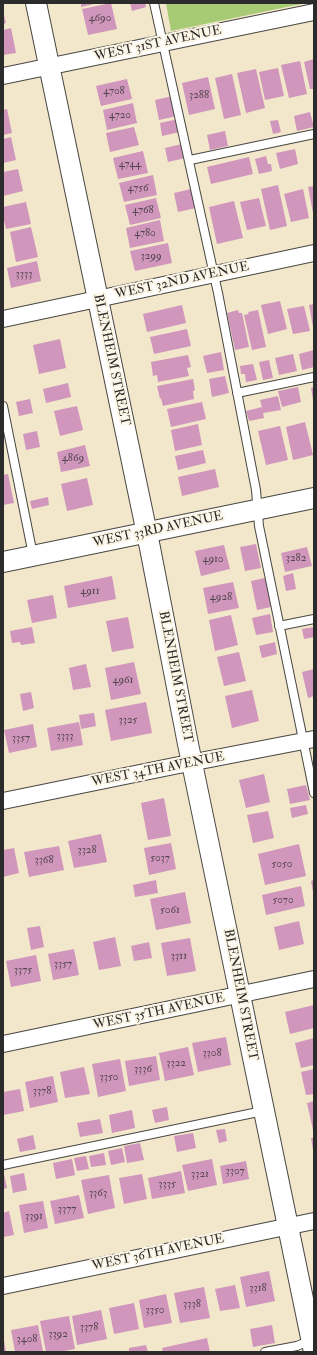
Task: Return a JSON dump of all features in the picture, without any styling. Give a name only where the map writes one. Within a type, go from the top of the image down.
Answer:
[{"type":"street","name":"BLENHEIM STREET","points":[[36,3],[147,532],[192,763],[312,1346]]},
{"type":"street","name":"WEST 31ST AVENUE","points":[[3,76],[314,12]]},
{"type":"street","name":"WEST 32ND AVENUE","points":[[3,319],[314,253]]},
{"type":"street","name":"WEST 33RD AVENUE","points":[[3,562],[314,498]]},
{"type":"street","name":"WEST 34TH AVENUE","points":[[3,801],[309,740]]},
{"type":"street","name":"WEST 35TH AVENUE","points":[[3,1044],[314,979]]},
{"type":"street","name":"WEST 36TH AVENUE","points":[[3,1286],[314,1221]]},
{"type":"lane","points":[[154,3],[190,160],[214,274],[256,490],[258,526],[279,626],[309,740],[314,793]]},
{"type":"lane","points":[[190,160],[314,134]]},
{"type":"lane","points":[[237,393],[314,377]]},
{"type":"lane","points":[[3,406],[6,438],[33,556]]},
{"type":"lane","points":[[279,626],[314,619]]},
{"type":"lane","points":[[3,1165],[263,1111]]},
{"type":"lane","points":[[265,1352],[297,1346],[312,1346]]},
{"type":"green space","points":[[166,3],[306,3],[171,31]]},
{"type":"building","points":[[81,3],[94,3],[94,4],[81,7]]},
{"type":"building","points":[[111,3],[117,29],[88,35],[82,9]]},
{"type":"building","points":[[130,3],[145,3],[146,7],[132,11]]},
{"type":"building","points":[[3,12],[6,23],[3,24]]},
{"type":"building","points":[[11,28],[16,53],[3,55],[3,30]]},
{"type":"building","points":[[314,59],[314,89],[310,89],[304,62]]},
{"type":"building","points":[[300,61],[307,94],[289,98],[281,65]]},
{"type":"building","points":[[278,68],[284,96],[265,100],[259,72]]},
{"type":"building","points":[[256,69],[265,108],[246,113],[237,73]]},
{"type":"building","points":[[232,74],[241,115],[224,119],[215,78]]},
{"type":"building","points":[[208,77],[215,109],[189,115],[182,83]]},
{"type":"building","points":[[127,79],[132,99],[101,106],[96,86]]},
{"type":"building","points":[[173,96],[177,116],[159,120],[155,100]]},
{"type":"building","points":[[133,103],[137,123],[107,130],[103,110]]},
{"type":"building","points":[[7,109],[12,133],[3,135],[3,110]]},
{"type":"building","points":[[310,112],[314,127],[297,131],[294,116]]},
{"type":"building","points":[[178,119],[180,132],[162,136],[160,123]]},
{"type":"building","points":[[278,120],[281,132],[273,134],[270,121]]},
{"type":"building","points":[[134,127],[139,145],[110,152],[106,133]]},
{"type":"building","points":[[225,131],[228,146],[210,150],[207,135]]},
{"type":"building","points":[[11,137],[16,160],[3,163],[3,139]]},
{"type":"building","points":[[182,144],[185,158],[168,162],[165,148]]},
{"type":"building","points":[[295,149],[298,164],[280,169],[276,153]]},
{"type":"building","points":[[143,151],[148,173],[118,179],[113,158]]},
{"type":"building","points":[[266,156],[268,164],[271,164],[272,171],[259,174],[255,159]]},
{"type":"building","points":[[249,157],[253,174],[211,184],[207,167]]},
{"type":"building","points":[[18,169],[23,191],[3,196],[3,172]]},
{"type":"building","points":[[153,175],[157,195],[124,202],[119,183]]},
{"type":"building","points":[[278,185],[287,226],[270,230],[261,189]]},
{"type":"building","points":[[314,186],[314,213],[313,213],[308,187]]},
{"type":"building","points":[[191,189],[196,208],[178,212],[174,193]]},
{"type":"building","points":[[303,189],[309,218],[291,222],[284,194]]},
{"type":"building","points":[[156,198],[161,218],[130,225],[125,205]]},
{"type":"building","points":[[259,198],[266,226],[247,230],[240,202]]},
{"type":"building","points":[[234,201],[243,238],[217,244],[209,207]]},
{"type":"building","points":[[26,202],[31,224],[6,229],[3,216],[3,207]]},
{"type":"building","points":[[160,220],[164,241],[130,248],[126,228]]},
{"type":"building","points":[[31,227],[38,257],[16,262],[10,232]]},
{"type":"building","points":[[168,243],[172,263],[135,271],[130,251]]},
{"type":"building","points":[[37,261],[41,281],[11,288],[7,268]]},
{"type":"building","points":[[280,301],[287,329],[268,334],[261,305]]},
{"type":"building","points":[[314,304],[314,327],[313,327],[309,305]]},
{"type":"building","points":[[182,305],[186,323],[147,332],[143,314]]},
{"type":"building","points":[[304,306],[310,331],[293,334],[287,309]]},
{"type":"building","points":[[238,310],[239,313],[242,313],[249,347],[235,350],[227,313]]},
{"type":"building","points":[[258,310],[266,347],[252,350],[244,315],[249,314],[248,312]]},
{"type":"building","points":[[187,329],[191,346],[154,354],[150,337]]},
{"type":"building","points":[[60,339],[66,368],[39,374],[33,345]]},
{"type":"building","points":[[314,350],[314,367],[302,370],[299,354]]},
{"type":"building","points":[[221,352],[224,370],[207,373],[203,356]]},
{"type":"building","points":[[293,354],[297,371],[279,375],[275,358]]},
{"type":"building","points":[[188,355],[191,367],[187,368],[189,376],[158,382],[157,375],[153,376],[151,362]]},
{"type":"building","points":[[269,360],[273,378],[263,380],[259,362]]},
{"type":"building","points":[[253,364],[257,380],[246,382],[245,374],[241,374],[240,366]]},
{"type":"building","points":[[225,376],[229,393],[212,397],[209,379]]},
{"type":"building","points":[[193,379],[195,390],[193,391],[194,399],[163,406],[157,386]]},
{"type":"building","points":[[68,383],[71,397],[46,403],[43,389]]},
{"type":"building","points":[[298,387],[301,402],[282,407],[278,391]]},
{"type":"building","points":[[314,387],[314,400],[313,400],[311,388]]},
{"type":"building","points":[[278,396],[281,410],[263,413],[264,418],[249,421],[246,411],[262,407],[260,400]]},
{"type":"building","points":[[30,399],[33,413],[19,416],[16,402]]},
{"type":"building","points":[[202,402],[206,419],[171,427],[167,409]]},
{"type":"building","points":[[77,406],[83,430],[60,436],[54,411]]},
{"type":"building","points":[[305,422],[313,455],[293,460],[286,427]]},
{"type":"building","points":[[198,424],[202,445],[175,451],[171,430]]},
{"type":"building","points":[[280,426],[288,460],[266,465],[258,431]]},
{"type":"building","points":[[37,431],[40,447],[26,450],[23,434]]},
{"type":"building","points":[[85,445],[90,466],[61,472],[57,452]]},
{"type":"building","points":[[203,450],[206,463],[178,470],[175,456]]},
{"type":"building","points":[[215,469],[219,487],[182,496],[178,477]]},
{"type":"building","points":[[8,474],[14,503],[3,505],[3,475]]},
{"type":"building","points":[[87,478],[93,505],[67,511],[61,484]]},
{"type":"building","points":[[48,497],[49,505],[32,509],[30,501]]},
{"type":"building","points":[[256,544],[261,568],[245,571],[240,547]]},
{"type":"building","points":[[224,545],[230,569],[201,576],[195,551]]},
{"type":"building","points":[[307,547],[312,566],[285,572],[281,553]]},
{"type":"building","points":[[293,573],[296,589],[286,591],[283,576]]},
{"type":"building","points":[[112,576],[116,599],[68,608],[64,586]]},
{"type":"building","points":[[265,578],[271,607],[257,610],[251,581]]},
{"type":"building","points":[[233,582],[239,608],[208,614],[203,588]]},
{"type":"building","points":[[53,595],[57,618],[32,623],[27,600]]},
{"type":"building","points":[[270,614],[273,632],[256,635],[252,618]]},
{"type":"building","points":[[231,615],[238,645],[215,651],[209,620]]},
{"type":"building","points":[[128,617],[134,648],[112,652],[106,621]]},
{"type":"building","points":[[32,627],[35,643],[21,645],[20,642],[12,643],[10,631]]},
{"type":"building","points":[[314,627],[314,637],[304,639],[302,629]]},
{"type":"building","points":[[275,642],[277,654],[262,658],[259,646]]},
{"type":"building","points":[[239,652],[246,681],[224,686],[217,657]]},
{"type":"building","points":[[134,662],[141,694],[111,700],[105,668]]},
{"type":"building","points":[[86,664],[91,687],[73,690],[69,668]]},
{"type":"building","points":[[314,669],[314,696],[308,698],[302,672]]},
{"type":"building","points":[[252,690],[259,721],[232,728],[225,696]]},
{"type":"building","points":[[31,692],[34,708],[23,711],[20,694]]},
{"type":"building","points":[[146,702],[152,733],[111,741],[105,710]]},
{"type":"building","points":[[94,713],[96,726],[81,729],[79,715]]},
{"type":"building","points":[[79,722],[83,745],[51,751],[47,728]]},
{"type":"building","points":[[33,724],[37,747],[9,753],[4,730]]},
{"type":"building","points":[[264,774],[270,802],[246,808],[239,780]]},
{"type":"building","points":[[306,785],[310,800],[290,804],[287,789]]},
{"type":"building","points":[[164,798],[171,836],[148,840],[141,803]]},
{"type":"building","points":[[306,805],[308,814],[292,818],[290,808]]},
{"type":"building","points":[[268,811],[274,838],[253,843],[247,815]]},
{"type":"building","points":[[101,834],[107,862],[74,868],[68,841]]},
{"type":"building","points":[[171,843],[176,869],[149,875],[144,848]]},
{"type":"building","points":[[299,844],[306,876],[265,885],[258,854]]},
{"type":"building","points":[[59,846],[64,870],[29,877],[24,852]]},
{"type":"building","points":[[14,848],[19,873],[3,877],[3,850]]},
{"type":"building","points":[[156,880],[158,893],[135,897],[133,885]]},
{"type":"building","points":[[314,880],[314,892],[313,892],[311,881]]},
{"type":"building","points":[[301,886],[305,906],[266,915],[262,895]]},
{"type":"building","points":[[185,892],[191,923],[156,930],[150,899]]},
{"type":"building","points":[[299,921],[304,944],[279,950],[274,927]]},
{"type":"building","points":[[40,926],[44,947],[31,950],[27,928]]},
{"type":"building","points":[[115,937],[121,966],[99,970],[93,942]]},
{"type":"building","points":[[190,938],[196,971],[167,976],[161,943]]},
{"type":"building","points":[[149,942],[152,958],[134,961],[131,946]]},
{"type":"building","points":[[74,949],[79,975],[53,980],[48,954]]},
{"type":"building","points":[[36,955],[41,981],[11,987],[6,961]]},
{"type":"building","points":[[314,1005],[314,1028],[290,1034],[285,1012]]},
{"type":"building","points":[[226,1037],[231,1065],[198,1072],[192,1043]]},
{"type":"building","points":[[314,1038],[314,1065],[301,1068],[295,1043]]},
{"type":"building","points":[[188,1047],[194,1075],[165,1081],[159,1053]]},
{"type":"building","points":[[156,1056],[160,1080],[129,1086],[125,1061]]},
{"type":"building","points":[[120,1059],[126,1091],[98,1097],[92,1064]]},
{"type":"building","points":[[84,1067],[90,1094],[65,1098],[60,1072]]},
{"type":"building","points":[[314,1069],[314,1094],[306,1095],[301,1072]]},
{"type":"building","points":[[53,1076],[58,1102],[30,1108],[25,1082]]},
{"type":"building","points":[[20,1089],[24,1111],[3,1115],[3,1092]]},
{"type":"building","points":[[314,1101],[314,1130],[313,1130],[307,1103]]},
{"type":"building","points":[[167,1107],[169,1120],[155,1123],[152,1110]]},
{"type":"building","points":[[132,1110],[135,1128],[112,1133],[109,1115]]},
{"type":"building","points":[[100,1119],[103,1133],[80,1137],[77,1123]]},
{"type":"building","points":[[225,1129],[227,1141],[219,1143],[216,1130]]},
{"type":"building","points":[[193,1133],[196,1148],[177,1152],[174,1136]]},
{"type":"building","points":[[33,1135],[36,1149],[20,1152],[17,1139]]},
{"type":"building","points":[[311,1138],[314,1138],[314,1150],[313,1150]]},
{"type":"building","points":[[140,1143],[144,1160],[127,1163],[124,1146]]},
{"type":"building","points":[[122,1148],[125,1162],[111,1165],[108,1151]]},
{"type":"building","points":[[104,1153],[106,1165],[91,1167],[89,1156]]},
{"type":"building","points":[[86,1156],[89,1169],[77,1171],[74,1158]]},
{"type":"building","points":[[72,1159],[75,1175],[56,1179],[53,1163]]},
{"type":"building","points":[[212,1159],[217,1185],[188,1191],[182,1165]]},
{"type":"building","points":[[246,1161],[249,1179],[223,1184],[220,1166]]},
{"type":"building","points":[[3,1170],[7,1188],[3,1189]]},
{"type":"building","points":[[181,1171],[185,1193],[152,1199],[148,1178]]},
{"type":"building","points":[[24,1173],[27,1190],[13,1193],[10,1176]]},
{"type":"building","points":[[142,1174],[147,1199],[124,1204],[119,1178]]},
{"type":"building","points":[[109,1175],[115,1208],[88,1214],[81,1180]]},
{"type":"building","points":[[79,1195],[84,1218],[55,1224],[50,1201]]},
{"type":"building","points":[[43,1201],[48,1228],[24,1233],[19,1205]]},
{"type":"building","points":[[9,1211],[14,1235],[3,1237],[3,1213]]},
{"type":"building","points":[[269,1271],[275,1301],[246,1307],[240,1277]]},
{"type":"building","points":[[235,1285],[240,1308],[220,1311],[215,1289]]},
{"type":"building","points":[[204,1287],[210,1318],[180,1323],[174,1293]]},
{"type":"building","points":[[166,1294],[172,1323],[144,1328],[139,1300]]},
{"type":"building","points":[[134,1303],[139,1329],[114,1334],[109,1308]]},
{"type":"building","points":[[101,1310],[107,1339],[77,1345],[72,1316]]},
{"type":"building","points":[[69,1316],[75,1349],[58,1352],[46,1352],[40,1321]]},
{"type":"building","points":[[38,1325],[43,1351],[15,1352],[11,1330]]},
{"type":"building","points":[[272,1325],[275,1343],[253,1347],[250,1329]]},
{"type":"building","points":[[207,1338],[210,1352],[163,1352],[162,1348]]},
{"type":"building","points":[[4,1340],[6,1352],[3,1352]]},
{"type":"building","points":[[146,1345],[148,1352],[129,1352],[129,1348]]}]
